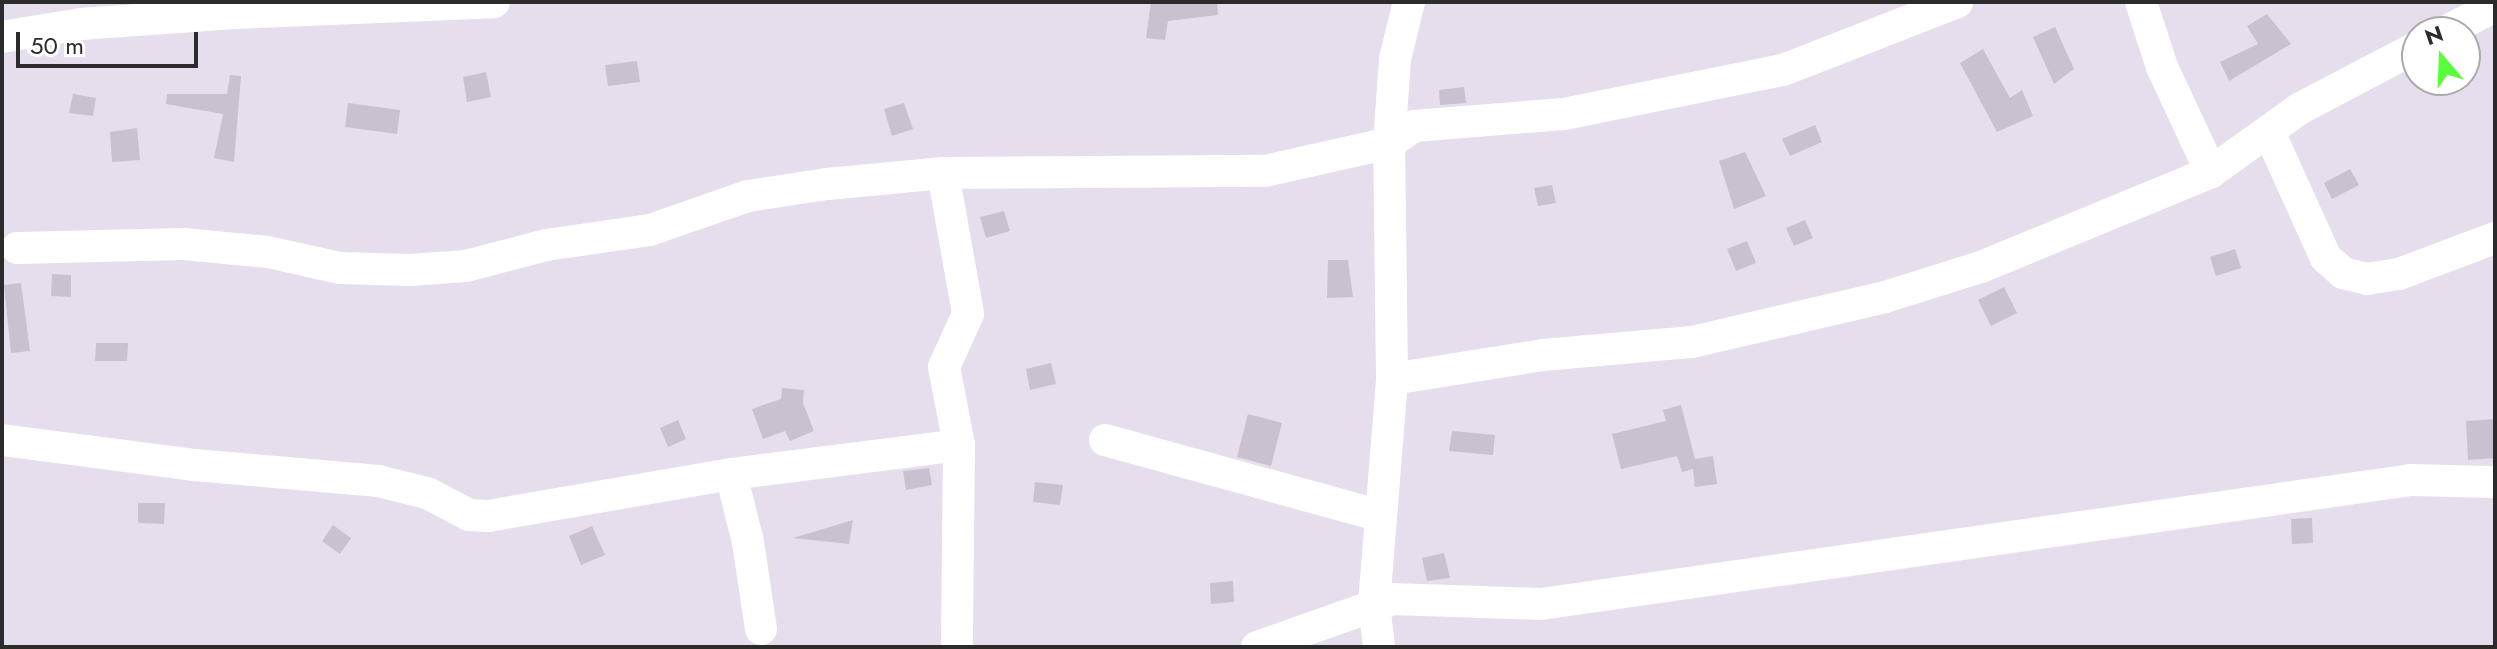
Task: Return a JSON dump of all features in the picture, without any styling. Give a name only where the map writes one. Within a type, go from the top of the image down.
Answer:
[{"type":"street","points":[[2,37],[81,24],[235,13],[494,2]]},
{"type":"street","points":[[1379,647],[1374,604],[1392,379],[1389,143],[1395,59],[1409,2]]},
{"type":"street","points":[[17,248],[184,244],[268,252],[340,268],[466,266],[531,248],[650,230],[748,196],[943,173],[1265,171],[1389,143],[1414,126],[1564,114],[1783,70],[1957,2]]},
{"type":"street","points":[[2141,2],[2162,67],[2211,172]]},
{"type":"street","points":[[2476,16],[2495,6]]},
{"type":"street","points":[[1392,379],[1543,355],[1692,342],[1885,297],[1981,267],[2211,172],[2299,109],[2401,55]]},
{"type":"street","points":[[2269,132],[2326,258],[2343,273],[2367,279],[2399,274],[2495,238]]},
{"type":"street","points":[[943,173],[968,314],[944,367],[959,445],[957,647]]},
{"type":"street","points":[[2,440],[195,465],[378,481],[427,493],[469,515],[488,516],[731,474],[959,445]]},
{"type":"street","points":[[1105,440],[1381,516]]},
{"type":"street","points":[[731,474],[748,542],[761,629]]},
{"type":"street","points":[[1257,647],[1374,604],[1411,599],[1541,604],[2411,480],[2495,482]]},
{"type":"building","points":[[1151,2],[1217,2],[1218,15],[1168,21],[1165,40],[1146,38]]},
{"type":"building","points":[[2267,14],[2291,44],[2229,81],[2220,62],[2258,44],[2247,26]]},
{"type":"building","points":[[2055,27],[2074,69],[2054,84],[2033,37]]},
{"type":"building","points":[[1983,49],[2010,98],[2022,90],[2033,116],[1997,132],[1960,63]]},
{"type":"building","points":[[637,61],[640,82],[608,86],[605,65]]},
{"type":"building","points":[[486,72],[491,97],[467,102],[463,77]]},
{"type":"building","points":[[230,75],[241,76],[234,162],[214,158],[223,114],[166,104],[167,94],[227,94]]},
{"type":"building","points":[[1464,87],[1466,103],[1440,105],[1439,90]]},
{"type":"building","points":[[73,94],[96,98],[93,116],[69,113]]},
{"type":"building","points":[[348,103],[400,110],[397,134],[345,127]]},
{"type":"building","points":[[904,103],[913,129],[892,136],[884,109]]},
{"type":"building","points":[[1815,125],[1822,142],[1790,156],[1782,139]]},
{"type":"building","points":[[137,128],[140,160],[112,162],[110,132]]},
{"type":"building","points":[[1745,152],[1766,196],[1734,209],[1719,161]]},
{"type":"building","points":[[2350,169],[2359,185],[2332,199],[2324,183]]},
{"type":"building","points":[[1552,185],[1556,203],[1538,206],[1534,188]]},
{"type":"building","points":[[1004,211],[1010,231],[986,238],[980,217]]},
{"type":"building","points":[[1805,220],[1813,238],[1794,246],[1786,228]]},
{"type":"building","points":[[1747,241],[1756,263],[1736,271],[1727,249]]},
{"type":"building","points":[[2235,249],[2241,268],[2216,276],[2210,257]]},
{"type":"building","points":[[1328,260],[1348,260],[1353,297],[1327,298]]},
{"type":"building","points":[[52,274],[71,275],[71,297],[51,296]]},
{"type":"building","points":[[21,283],[30,351],[11,353],[4,285]]},
{"type":"building","points":[[2004,287],[2017,313],[1991,326],[1978,300]]},
{"type":"building","points":[[96,343],[128,343],[127,361],[95,361]]},
{"type":"building","points":[[1051,363],[1056,384],[1030,390],[1026,369]]},
{"type":"building","points":[[782,388],[804,390],[803,403],[814,431],[790,441],[785,431],[763,439],[752,409],[781,399]]},
{"type":"building","points":[[1681,405],[1695,459],[1713,456],[1717,484],[1695,487],[1693,469],[1682,472],[1677,456],[1621,469],[1612,434],[1666,421],[1663,410]]},
{"type":"building","points":[[1248,414],[1282,423],[1271,466],[1237,457]]},
{"type":"building","points":[[2495,419],[2495,458],[2468,460],[2466,421]]},
{"type":"building","points":[[678,420],[686,439],[668,447],[660,428]]},
{"type":"building","points":[[1452,431],[1495,435],[1493,455],[1449,451]]},
{"type":"building","points":[[929,468],[932,485],[906,490],[903,471]]},
{"type":"building","points":[[1035,482],[1063,485],[1060,505],[1033,502]]},
{"type":"building","points":[[138,503],[165,503],[164,524],[138,523]]},
{"type":"building","points":[[2312,518],[2313,543],[2292,544],[2291,519]]},
{"type":"building","points":[[853,520],[849,544],[793,538]]},
{"type":"building","points":[[333,525],[351,538],[340,554],[322,541]]},
{"type":"building","points":[[592,526],[605,555],[581,565],[569,536]]},
{"type":"building","points":[[1444,553],[1450,578],[1427,581],[1422,558]]},
{"type":"building","points":[[1233,581],[1234,602],[1211,604],[1210,583]]}]
